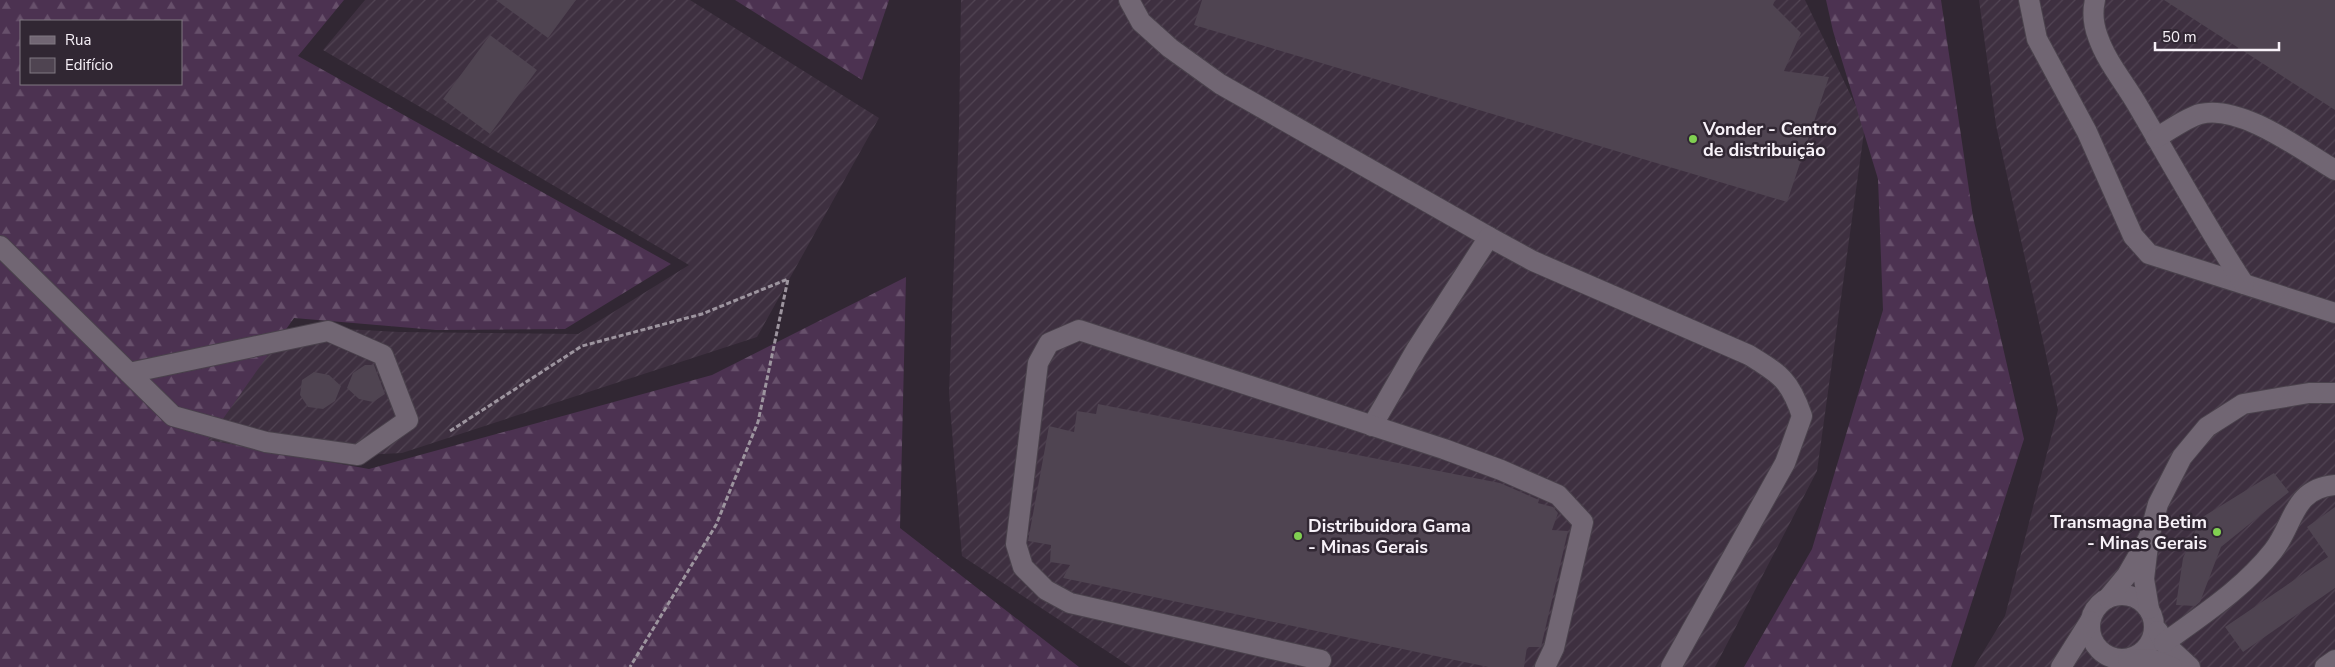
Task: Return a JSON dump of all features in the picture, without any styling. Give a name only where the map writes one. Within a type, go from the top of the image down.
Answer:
[{"type":"lane","points":[[1129,0],[1141,22],[1170,48],[1220,84],[1533,261],[1749,355],[1776,371],[1794,393],[1802,416],[1785,463],[1671,667]]},
{"type":"lane","points":[[2029,0],[2037,39],[2087,132],[2133,236],[2149,254],[2335,312]]},
{"type":"lane","points":[[2095,0],[2092,14],[2097,36],[2107,59],[2156,138],[2209,230],[2244,284]]},
{"type":"lane","points":[[2156,138],[2200,114],[2229,113],[2256,124],[2335,170]]},
{"type":"lane","points":[[1372,426],[1416,350],[1488,237]]},
{"type":"lane","points":[[0,246],[174,416],[266,442],[358,455],[408,420],[383,355],[328,331],[130,373]]},
{"type":"lane","points":[[1320,660],[1070,603],[1046,590],[1023,567],[1016,544],[1038,363],[1049,343],[1079,330],[1444,449],[1534,483],[1558,495],[1583,522],[1554,648],[1545,667]]},
{"type":"lane","points":[[2190,667],[2164,643],[2152,617],[2144,579],[2149,537],[2158,504],[2182,457],[2207,427],[2243,404],[2309,393],[2335,393]]},
{"type":"lane","points":[[2164,643],[2241,584],[2274,550],[2299,502],[2324,486],[2335,485]]},
{"type":"lane","points":[[2061,667],[2090,622],[2096,608],[2108,598],[2127,575],[2149,537]]},
{"type":"lane","points":[[2108,598],[2126,595],[2135,597],[2152,617],[2151,643],[2137,656],[2118,662]]},
{"type":"lane","points":[[2090,622],[2093,642],[2103,653],[2118,662],[2154,660],[2172,667]]},
{"type":"lane","points":[[2325,667],[2335,660]]},
{"type":"path","points":[[450,431],[582,346],[702,314],[788,278],[755,430],[716,525],[630,667]]},
{"type":"shaded area","points":[[365,0],[690,0],[879,118],[757,337],[402,453],[216,462],[0,203],[196,339],[308,327],[399,332],[578,334],[689,265],[323,50]]},
{"type":"shaded area","points":[[961,0],[1805,0],[1865,125],[1817,471],[1715,667],[1131,667],[962,556],[949,393],[959,129]]},
{"type":"shaded area","points":[[1979,0],[2335,0],[2335,667],[1974,667],[2005,616],[2058,410],[1996,125]]},
{"type":"green space","points":[[0,0],[344,0],[298,56],[671,264],[565,329],[436,330],[294,318],[208,440],[369,469],[712,375],[906,277],[900,528],[1079,667],[0,667]]},
{"type":"green space","points":[[735,0],[889,0],[862,80]]},
{"type":"green space","points":[[1826,0],[1941,0],[1973,217],[2024,439],[1951,667],[1744,667],[1812,549],[1883,310],[1878,179],[1833,31]]},
{"type":"building","points":[[496,0],[576,0],[548,38]]},
{"type":"building","name":"Vonder - Centro de distribuição","points":[[1202,0],[1775,0],[1773,5],[1801,33],[1784,71],[1829,77],[1787,202],[1194,25]]},
{"type":"building","points":[[2164,0],[2335,0],[2335,110]]},
{"type":"building","points":[[490,35],[537,70],[490,134],[443,99]]},
{"type":"building","points":[[365,365],[374,365],[385,394],[373,402],[359,399],[347,388],[353,373]]},
{"type":"building","points":[[314,372],[329,375],[341,386],[335,401],[323,409],[308,407],[300,395],[302,380]]},
{"type":"building","name":"Distribuidora Gama - Minas Gerais","points":[[1098,404],[1500,483],[1539,500],[1538,503],[1553,507],[1558,513],[1552,530],[1568,531],[1541,647],[1527,647],[1524,667],[1488,667],[1063,578],[1070,565],[1050,562],[1051,545],[1028,541],[1049,426],[1074,432],[1077,411],[1096,414]]},
{"type":"building","name":"Transmagna Betim - Minas Gerais","points":[[2274,473],[2289,492],[2221,547],[2200,602],[2195,606],[2176,605],[2183,558],[2201,518]]},
{"type":"building","points":[[2335,507],[2335,588],[2243,652],[2225,627],[2328,557],[2307,527]]},
{"type":"place","name":"Vonder - Centro de distribuição","points":[[1693,139]]},
{"type":"place","name":"Transmagna Betim - Minas Gerais","points":[[2217,532]]},
{"type":"place","name":"Distribuidora Gama - Minas Gerais","points":[[1298,536]]}]
